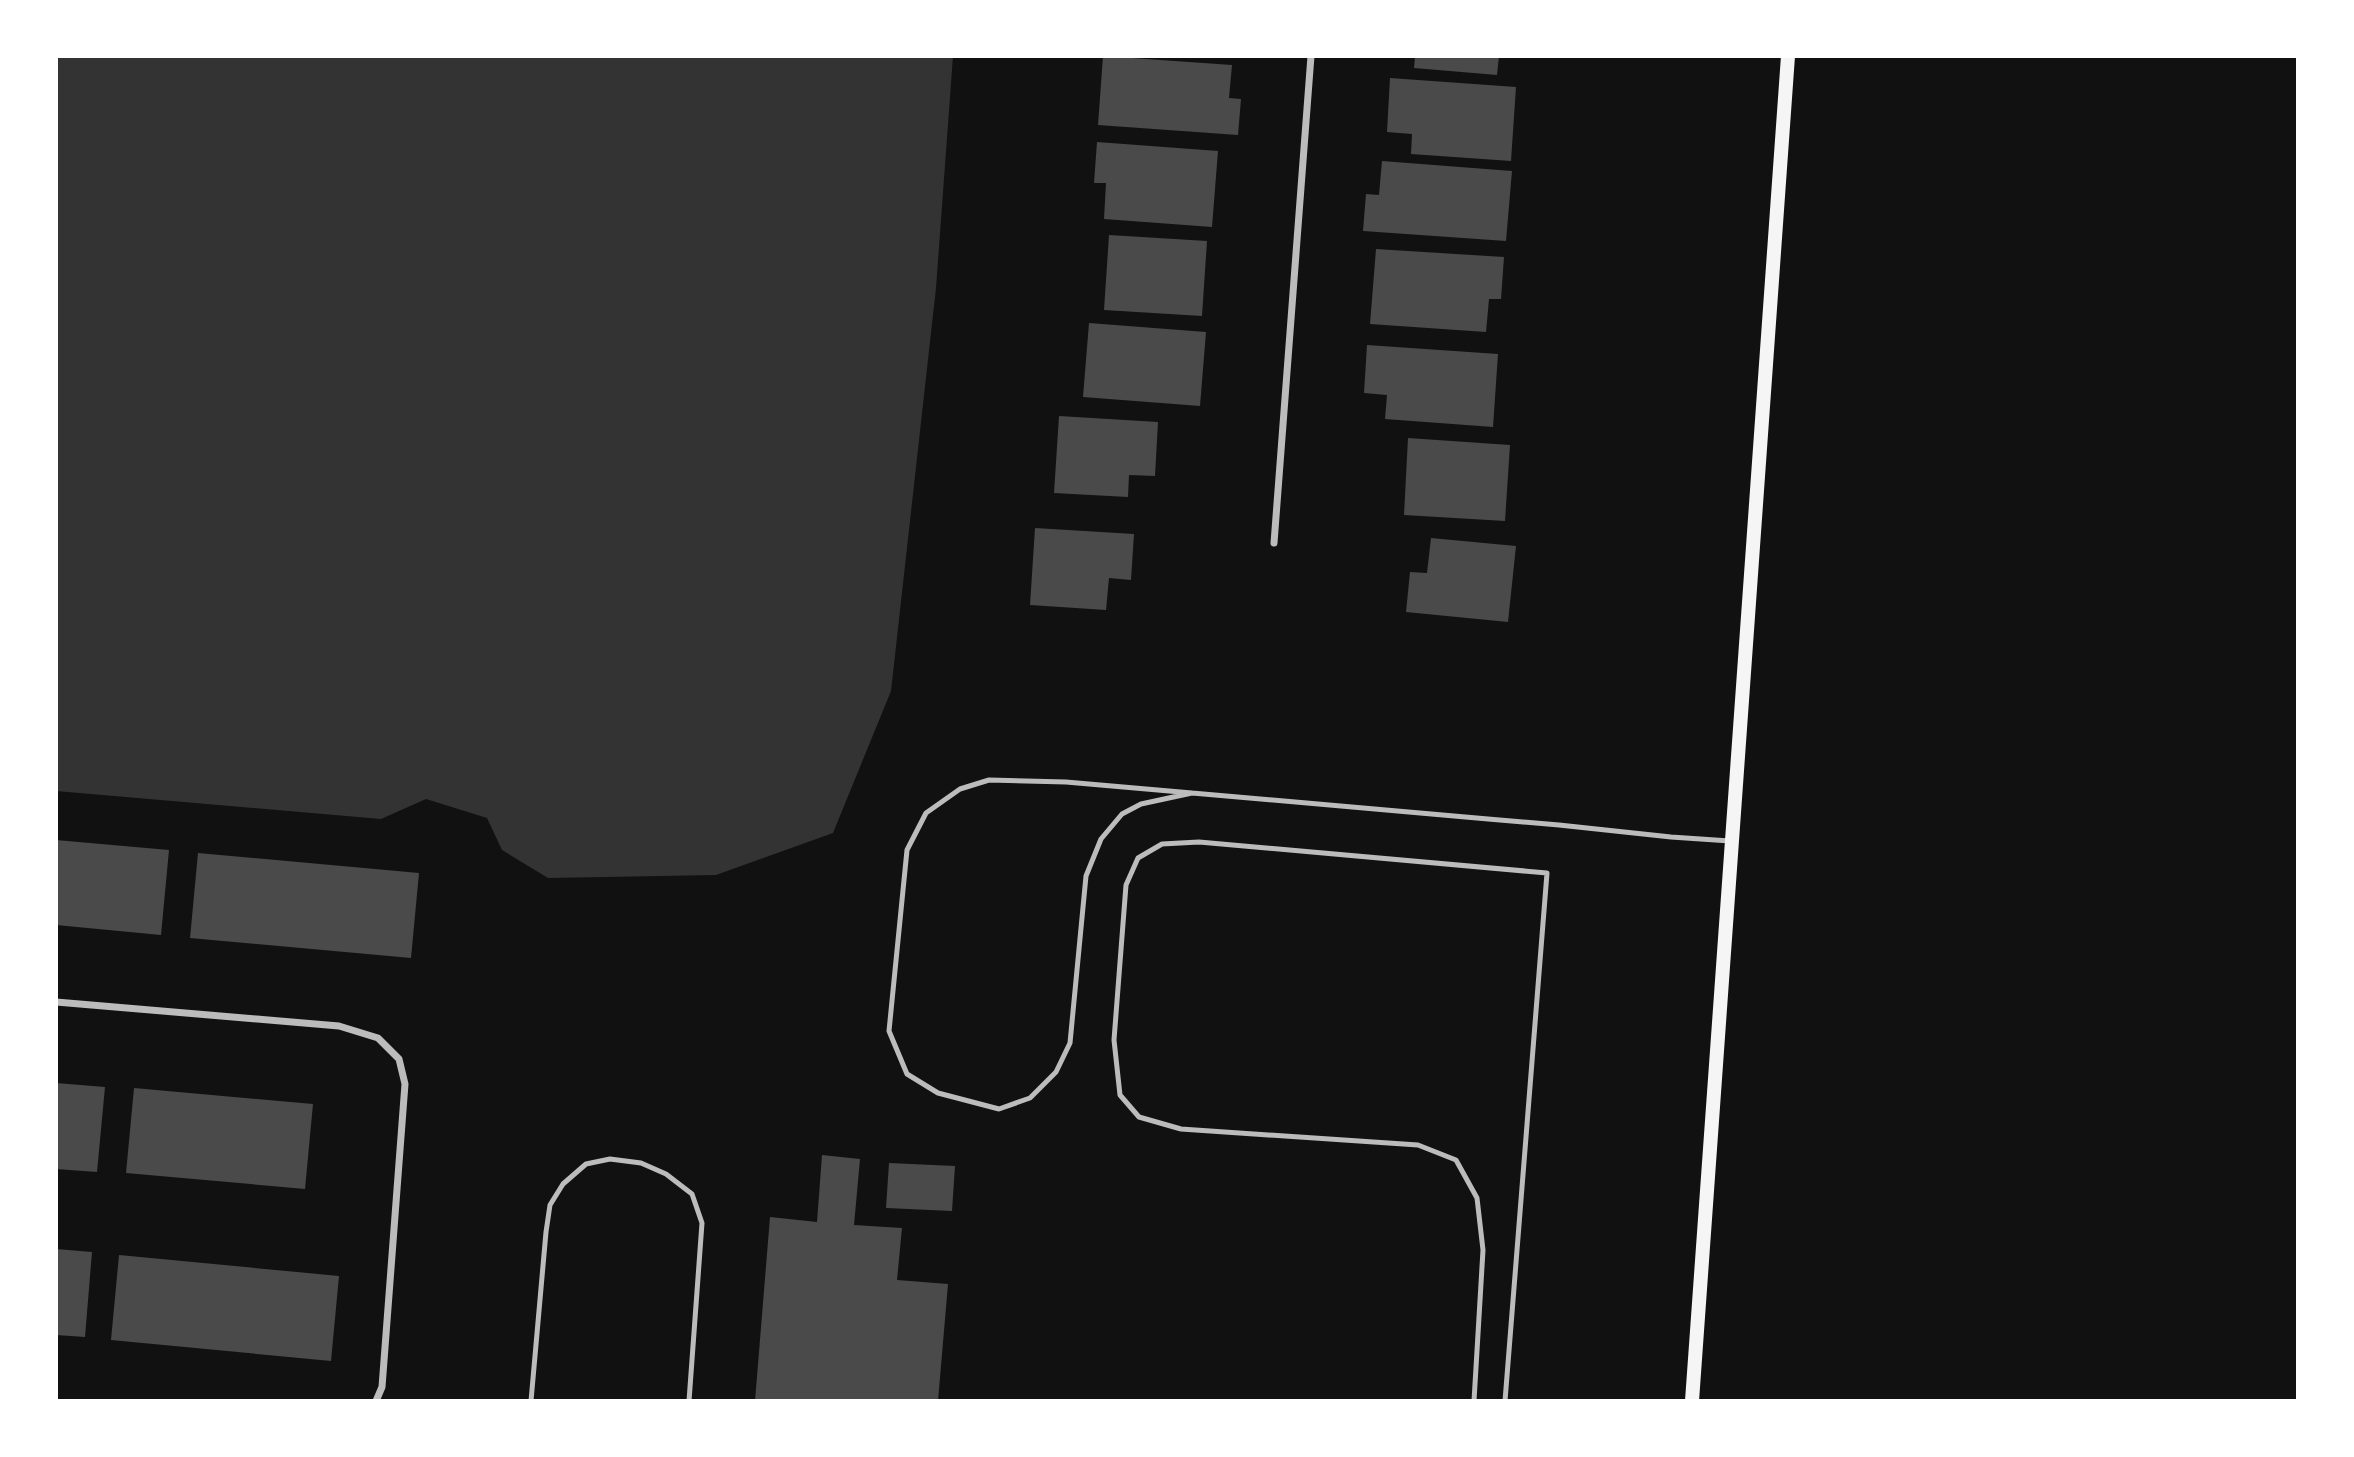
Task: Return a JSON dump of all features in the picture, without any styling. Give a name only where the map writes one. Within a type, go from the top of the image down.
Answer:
[{"type":"main road","points":[[1692,1401],[1788,56]]},
{"type":"street","points":[[1274,543],[1311,56]]},
{"type":"street","points":[[56,1002],[339,1026],[378,1038],[400,1059],[405,1084],[382,1387],[376,1401]]},
{"type":"lane","points":[[1192,793],[1142,804],[1122,814],[1101,839],[1087,876],[1070,1043],[1056,1072],[1030,1098],[999,1109],[938,1093],[907,1074],[889,1031],[907,850],[926,813],[960,789],[989,780],[1066,782],[1192,793],[1733,841]]},
{"type":"lane","points":[[1474,1401],[1483,1250],[1477,1198],[1456,1160],[1418,1145],[1181,1129],[1139,1117],[1120,1096],[1114,1040],[1126,885],[1138,858],[1162,844],[1199,842],[1547,873],[1505,1401]]},
{"type":"lane","points":[[531,1401],[550,1205],[563,1184],[586,1164],[610,1159],[641,1163],[666,1174],[692,1194],[702,1223],[689,1401]]},
{"type":"shaded area","points":[[56,56],[953,56],[936,288],[891,691],[833,833],[716,875],[548,878],[502,850],[487,818],[426,799],[381,819],[56,791]]},
{"type":"building","points":[[1103,56],[1232,65],[1229,98],[1241,99],[1238,135],[1098,125]]},
{"type":"building","points":[[1415,56],[1499,56],[1497,75],[1414,68]]},
{"type":"building","points":[[1390,78],[1516,87],[1511,161],[1411,154],[1412,134],[1387,132]]},
{"type":"building","points":[[1097,142],[1218,151],[1212,227],[1104,219],[1106,183],[1094,183]]},
{"type":"building","points":[[1382,161],[1512,171],[1506,241],[1363,231],[1366,194],[1379,195]]},
{"type":"building","points":[[1109,235],[1207,241],[1202,316],[1104,310]]},
{"type":"building","points":[[1376,249],[1504,257],[1501,299],[1489,299],[1486,332],[1370,324]]},
{"type":"building","points":[[1089,323],[1206,332],[1200,406],[1083,397]]},
{"type":"building","points":[[1367,345],[1498,354],[1493,427],[1385,419],[1387,395],[1364,393]]},
{"type":"building","points":[[1059,416],[1158,422],[1155,476],[1129,475],[1128,497],[1054,493]]},
{"type":"building","points":[[1408,438],[1510,445],[1505,521],[1404,515]]},
{"type":"building","points":[[1035,528],[1134,534],[1131,580],[1109,578],[1106,610],[1030,605]]},
{"type":"building","points":[[1431,538],[1516,546],[1508,622],[1406,612],[1410,572],[1427,573]]},
{"type":"building","points":[[56,840],[169,850],[161,935],[56,925]]},
{"type":"building","points":[[198,853],[419,873],[411,958],[190,938]]},
{"type":"building","points":[[56,1083],[105,1087],[97,1172],[56,1169]]},
{"type":"building","points":[[134,1088],[313,1104],[305,1189],[126,1173]]},
{"type":"building","points":[[822,1155],[860,1159],[854,1225],[902,1228],[897,1280],[948,1284],[938,1401],[755,1401],[770,1217],[817,1222]]},
{"type":"building","points":[[889,1163],[955,1166],[952,1211],[886,1208]]},
{"type":"building","points":[[56,1249],[92,1252],[85,1337],[56,1335]]},
{"type":"building","points":[[119,1255],[339,1276],[331,1361],[111,1340]]}]
